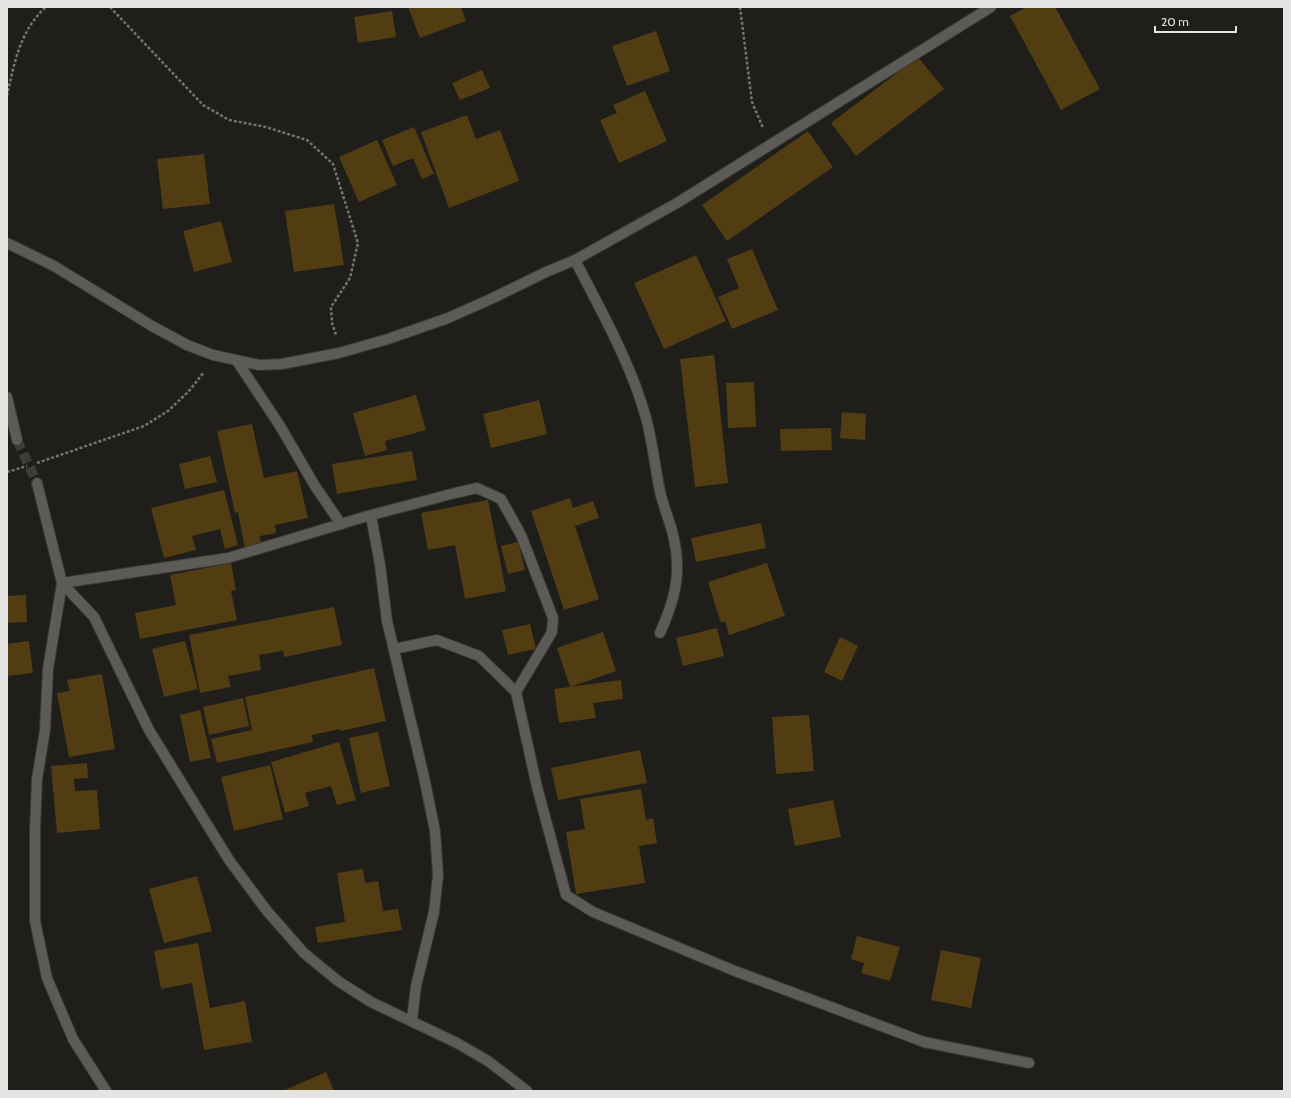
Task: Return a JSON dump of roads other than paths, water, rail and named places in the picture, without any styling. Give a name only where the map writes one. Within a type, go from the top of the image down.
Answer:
[{"type":"street","points":[[7,243],[54,266],[152,326],[187,345],[213,355],[259,365],[282,364],[313,359],[388,339],[448,318],[575,260],[677,203],[991,7]]},
{"type":"street","points":[[575,260],[609,327],[634,382],[646,418],[661,495],[674,540],[678,568],[677,582],[674,599],[660,633]]},
{"type":"street","points":[[237,361],[280,426],[314,486],[341,524]]},
{"type":"street","points":[[7,397],[17,440]]},
{"type":"street","points":[[37,483],[62,583],[48,669],[45,730],[37,779],[35,831],[35,921],[47,978],[73,1039],[106,1091]]},
{"type":"street","points":[[62,583],[228,558],[341,524],[476,488],[501,499],[521,535],[553,618],[552,632],[516,692]]},
{"type":"street","points":[[371,516],[388,621],[435,831],[438,875],[434,912],[416,986],[412,1020]]},
{"type":"street","points":[[62,583],[94,617],[150,730],[229,860],[267,911],[304,953],[338,981],[372,1002],[396,1015],[412,1020],[457,1043],[488,1061],[528,1091]]},
{"type":"street","points":[[394,649],[437,640],[478,656],[516,692],[537,787],[566,895],[593,912],[735,971],[924,1042],[1029,1063]]},
{"type":"tunnel","points":[[17,440],[37,483]]}]
